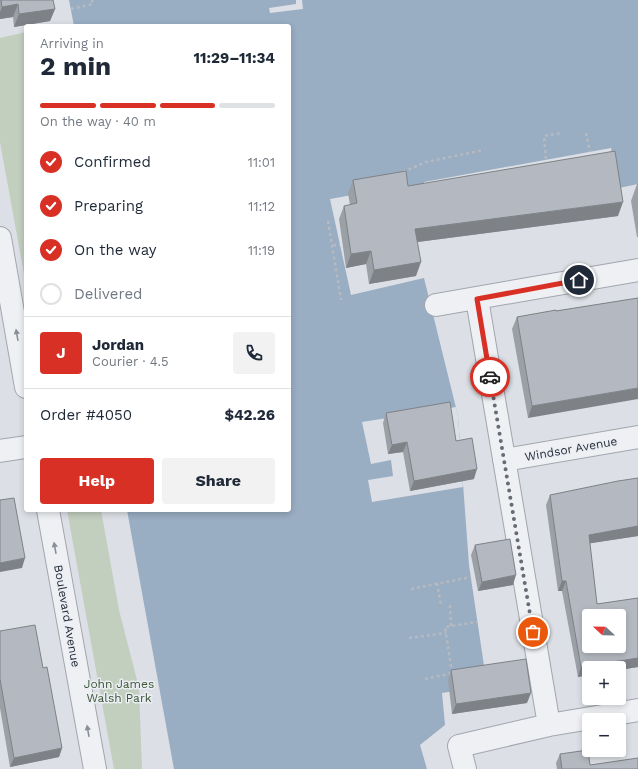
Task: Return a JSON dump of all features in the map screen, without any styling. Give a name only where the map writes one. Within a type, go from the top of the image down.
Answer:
[{"type":"street","points":[[0,238],[24,376]]},
{"type":"street","points":[[436,305],[638,270]]},
{"type":"street","points":[[477,299],[549,725]]},
{"type":"street","name":"Windsor Avenue","points":[[504,460],[638,437]]},
{"type":"street","points":[[0,451],[24,447]]},
{"type":"street","name":"Boulevard Avenue","points":[[48,512],[95,769]]},
{"type":"street","points":[[466,769],[459,746],[549,725],[638,710]]},
{"type":"path","points":[[71,9],[93,4],[92,0]]},
{"type":"path","points":[[546,160],[544,136],[561,133]]},
{"type":"path","points":[[586,133],[590,152]]},
{"type":"path","points":[[397,173],[426,162],[484,150]]},
{"type":"path","points":[[403,172],[404,180]]},
{"type":"path","points":[[328,221],[341,300]]},
{"type":"path","points":[[332,245],[340,245]]},
{"type":"path","points":[[411,589],[470,577]]},
{"type":"path","points":[[437,583],[441,605]]},
{"type":"path","points":[[450,605],[451,626]]},
{"type":"path","points":[[452,673],[445,626],[477,622]]},
{"type":"path","points":[[409,638],[446,633]]},
{"type":"path","points":[[425,679],[458,672]]},
{"type":"green space","points":[[24,32],[24,274],[0,142],[0,38]]},
{"type":"green space","name":"John James Walsh Park","points":[[67,512],[101,512],[119,610],[139,688],[142,769],[114,769]]},
{"type":"water","points":[[69,0],[638,0],[638,184],[619,188],[611,148],[424,182],[429,214],[402,186],[330,199],[351,295],[424,278],[458,416],[469,565],[487,686],[442,693],[445,725],[420,745],[427,769],[174,769],[127,512],[291,512],[291,24],[74,24]]},
{"type":"pier","points":[[296,0],[302,0],[303,9],[270,13],[269,8],[296,4]]},
{"type":"pier","points":[[456,407],[458,416],[463,487],[372,502],[368,480],[393,476],[391,460],[371,464],[362,422]]},
{"type":"building","points":[[1,0],[53,0],[55,9],[19,14],[18,4],[2,7]]},
{"type":"building","points":[[615,151],[623,202],[415,229],[421,262],[374,270],[371,251],[351,254],[344,206],[357,203],[353,180],[406,171],[408,186]]},
{"type":"building","points":[[638,298],[638,388],[532,406],[517,317]]},
{"type":"building","points":[[450,402],[456,441],[472,438],[477,469],[414,481],[407,442],[392,445],[386,413]]},
{"type":"building","points":[[638,478],[638,526],[589,535],[597,604],[638,598],[638,658],[619,661],[582,661],[581,667],[566,581],[562,581],[550,495]]},
{"type":"building","points":[[14,498],[25,558],[0,563],[0,500]]},
{"type":"building","points":[[510,539],[516,575],[482,582],[475,545]]},
{"type":"building","points":[[35,625],[43,668],[47,667],[62,748],[14,758],[0,679],[0,631]]},
{"type":"building","points":[[526,659],[531,693],[456,704],[451,670]]},
{"type":"building","points":[[582,751],[582,757],[589,757],[590,765],[638,758],[638,769],[562,769],[560,754]]},
{"type":"way so far","points":[[490,377],[533,632]]},
{"type":"route","points":[[490,377],[477,299],[579,280]]}]
